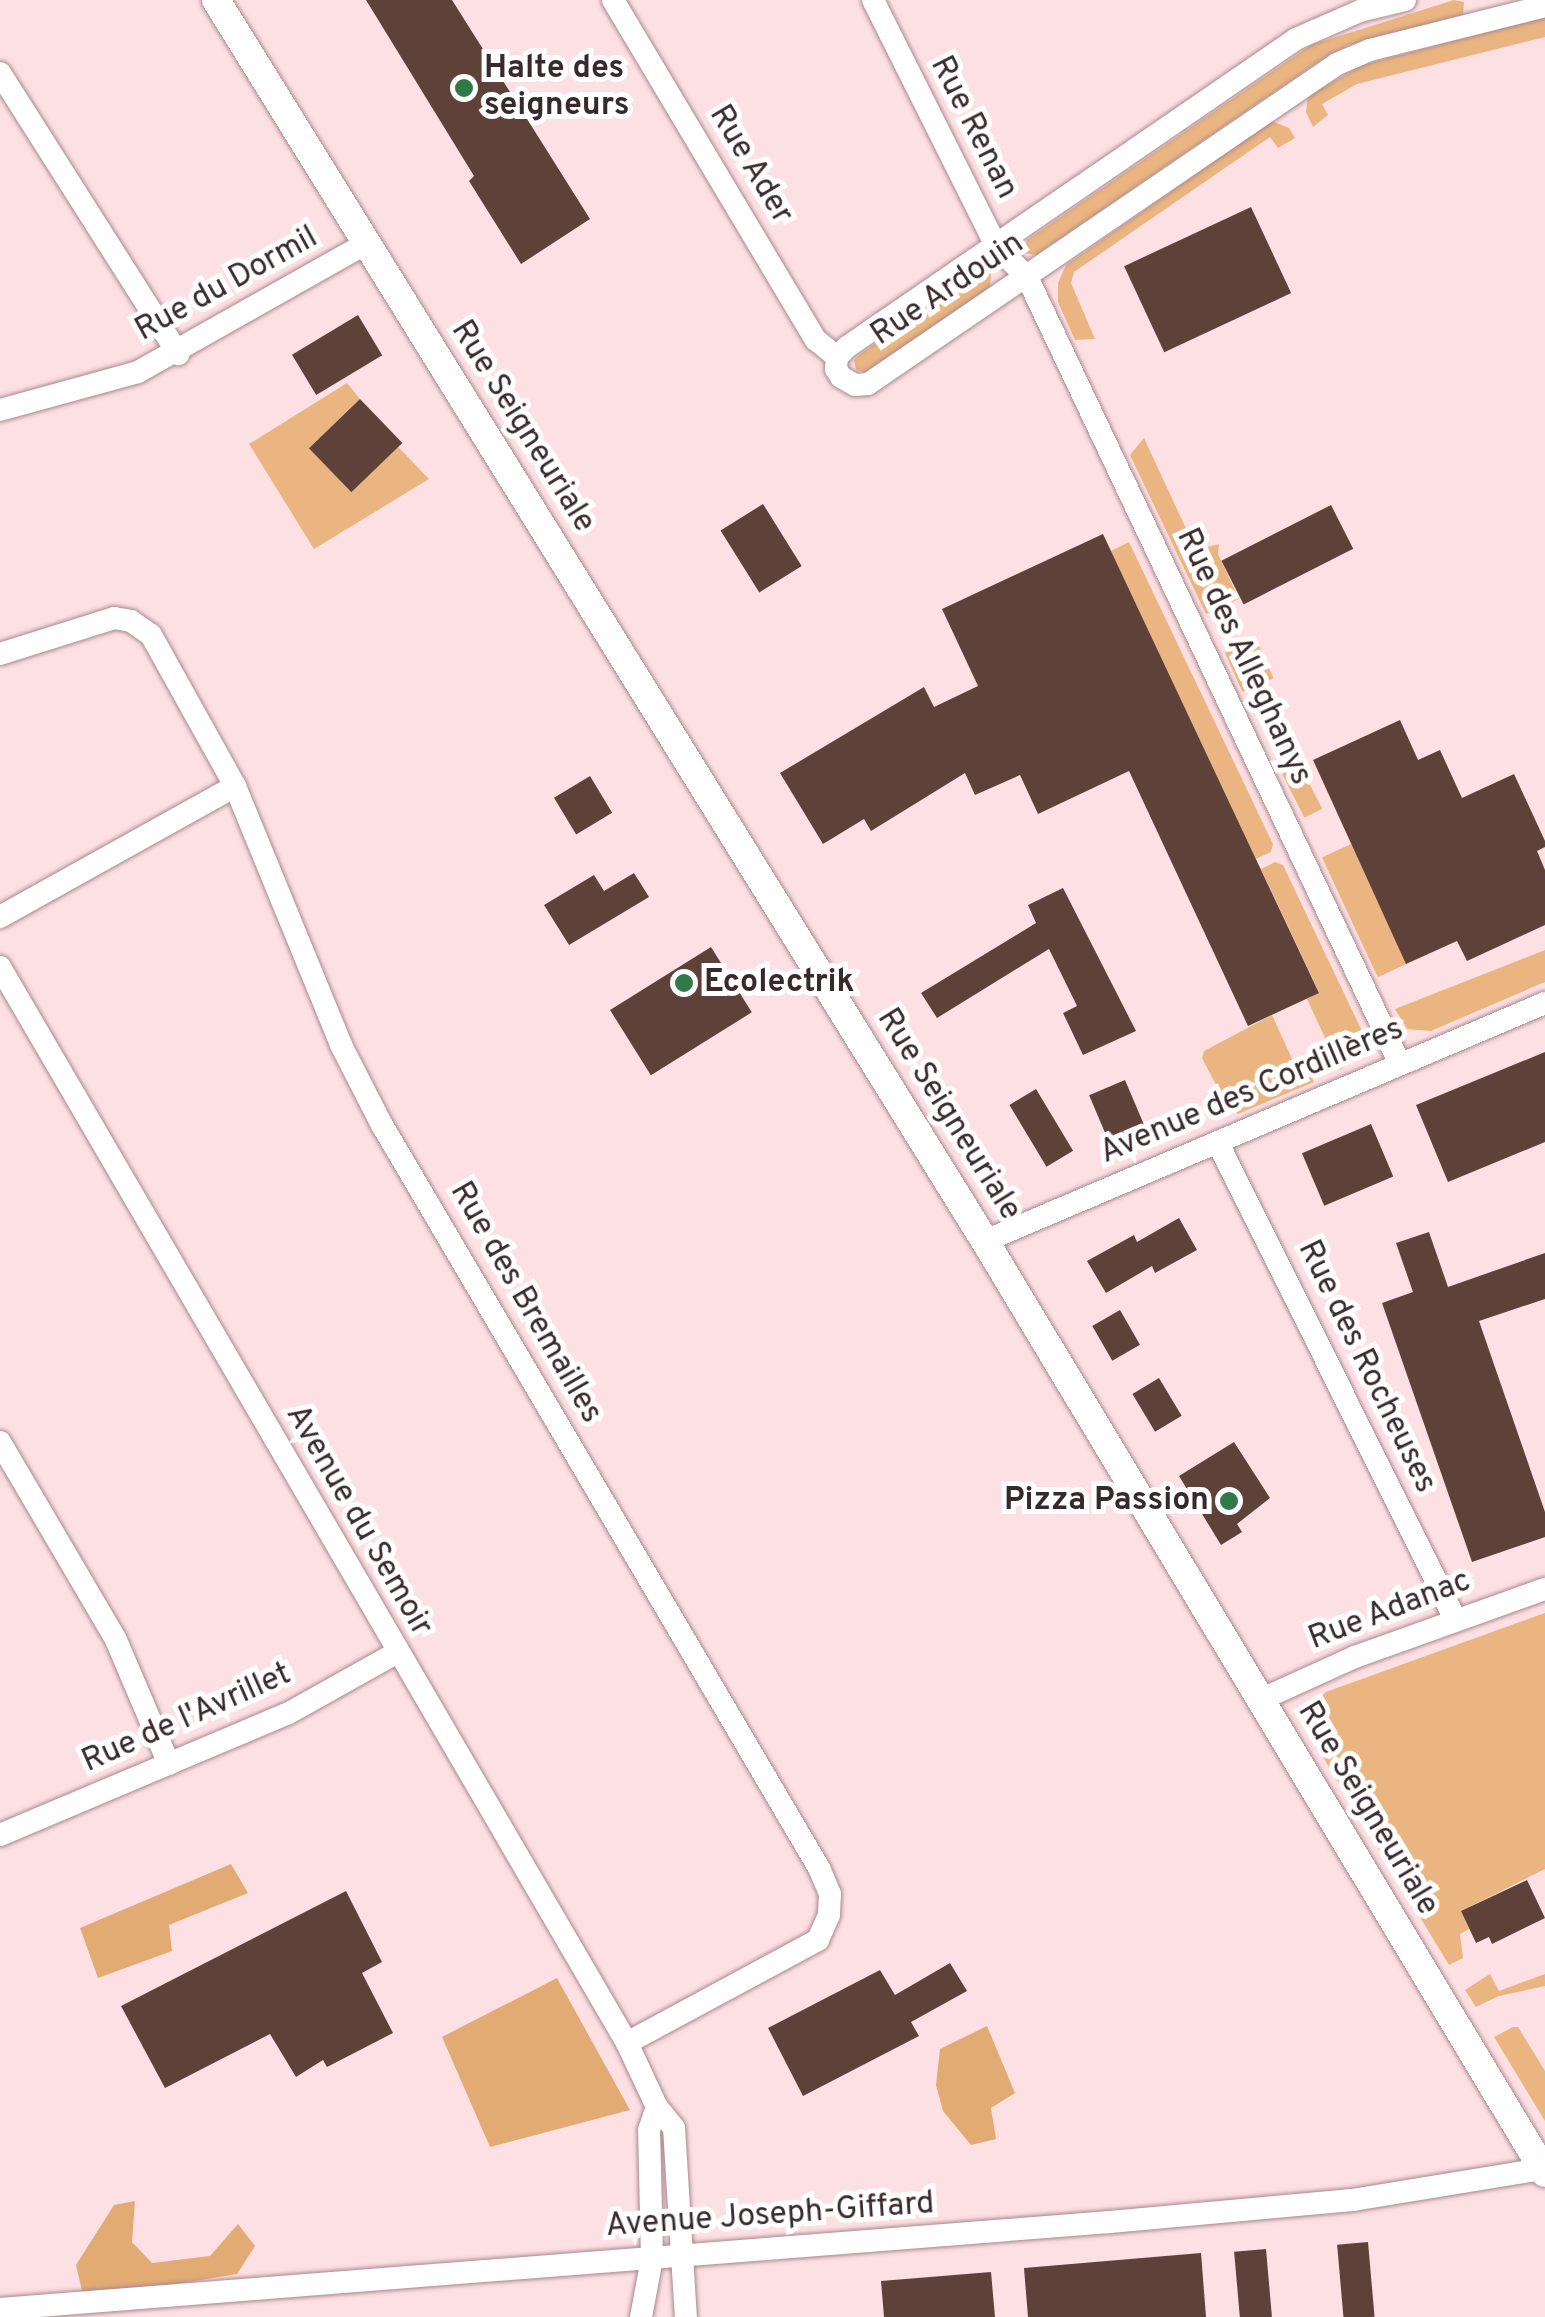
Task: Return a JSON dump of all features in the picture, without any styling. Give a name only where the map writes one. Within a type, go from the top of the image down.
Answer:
[{"type":"street","name":"Rue Seigneuriale","points":[[216,0],[984,1241],[1543,2171]]},
{"type":"street","name":"Rue Ader","points":[[613,0],[816,340],[837,357]]},
{"type":"street","name":"Rue Renan","points":[[873,0],[996,246],[1026,277]]},
{"type":"street","name":"Rue Ardouin","points":[[1405,0],[1360,12],[1296,39],[837,357],[836,369],[846,382],[868,384],[1337,64],[1480,11],[1545,6]]},
{"type":"street","points":[[0,73],[178,354]]},
{"type":"street","name":"Rue du Dormil","points":[[0,410],[138,372],[178,354],[367,243]]},
{"type":"street","name":"Rue des Alleghanys","points":[[1026,277],[1400,1064]]},
{"type":"street","name":"Rue des Bremailles","points":[[0,654],[114,618],[131,621],[151,635],[234,786],[341,1046],[382,1124],[795,1827],[830,1894],[829,1915],[818,1940],[628,2043]]},
{"type":"street","points":[[0,917],[234,786]]},
{"type":"street","name":"Avenue du Semoir","points":[[0,967],[396,1652],[628,2043],[657,2108],[674,2128],[686,2317]]},
{"type":"street","name":"Avenue des Cordillères","points":[[984,1241],[1545,1003]]},
{"type":"street","name":"Rue des Rocheuses","points":[[1218,1143],[1456,1619]]},
{"type":"street","points":[[0,1442],[116,1640],[168,1764]]},
{"type":"street","name":"Rue Adanac","points":[[1260,1700],[1456,1619],[1545,1588]]},
{"type":"street","name":"Rue de l'Avrillet","points":[[0,1835],[288,1714],[396,1652]]},
{"type":"street","points":[[641,2317],[652,2258],[649,2130],[657,2108]]},
{"type":"street","name":"Avenue Joseph-Giffard","points":[[0,2309],[683,2257],[1352,2200],[1543,2171]]},
{"type":"shaded area","points":[[1454,0],[1464,2],[1463,15],[1349,45],[1327,56],[1036,255],[1023,253],[1027,240],[1311,45]]},
{"type":"shaded area","points":[[1545,17],[1545,37],[1357,84],[1322,104],[1328,115],[1313,127],[1306,112],[1308,96],[1362,65]]},
{"type":"shaded area","points":[[1272,121],[1289,128],[1295,138],[1278,148],[1270,137],[1074,272],[1071,283],[1095,339],[1075,340],[1058,302],[1058,283],[1066,265]]},
{"type":"shaded area","points":[[982,272],[991,274],[990,287],[866,372],[856,370],[854,360],[860,354]]},
{"type":"shaded area","points":[[347,383],[360,399],[309,448],[351,492],[398,447],[429,479],[314,549],[249,444]]},
{"type":"shaded area","points":[[1144,438],[1196,550],[1219,544],[1218,554],[1239,599],[1206,614],[1130,455]]},
{"type":"shaded area","points":[[1129,542],[1273,844],[1271,852],[1256,859],[1111,551]]},
{"type":"shaded area","points":[[1256,639],[1273,678],[1242,692],[1225,653]]},
{"type":"shaded area","points":[[1300,765],[1322,809],[1304,818],[1282,774]]},
{"type":"shaded area","points":[[1351,844],[1407,964],[1378,977],[1322,858]]},
{"type":"shaded area","points":[[1275,862],[1283,865],[1362,1031],[1360,1055],[1340,1070],[1307,999],[1319,992],[1261,869]]},
{"type":"shaded area","points":[[1545,950],[1545,982],[1431,1031],[1407,1029],[1395,1009]]},
{"type":"shaded area","points":[[1272,1015],[1293,1061],[1305,1063],[1314,1082],[1238,1114],[1226,1104],[1202,1058],[1204,1051]]},
{"type":"shaded area","points":[[1545,1613],[1545,1869],[1461,1911],[1469,1929],[1460,1934],[1463,1958],[1449,1965],[1309,1734],[1308,1708],[1326,1692]]},
{"type":"shaded area","points":[[231,1864],[248,1893],[169,1925],[172,1951],[98,1978],[80,1928]]},
{"type":"shaded area","points":[[1490,1974],[1499,1991],[1545,1974],[1545,1986],[1499,1996],[1476,2007],[1465,1990]]},
{"type":"shaded area","points":[[557,1978],[630,2110],[490,2147],[442,2037]]},
{"type":"shaded area","points":[[987,2026],[1015,2093],[991,2108],[996,2139],[971,2145],[943,2111],[936,2085],[940,2049]]},
{"type":"shaded area","points":[[1518,2027],[1545,2071],[1545,2121],[1494,2037]]},
{"type":"shaded area","points":[[135,2201],[132,2242],[152,2263],[210,2256],[238,2224],[255,2246],[237,2274],[84,2299],[76,2265],[114,2205]]},
{"type":"building","name":"Halte des seigneurs","points":[[366,0],[452,0],[590,219],[521,264],[469,181],[474,176]]},
{"type":"building","points":[[1251,207],[1291,293],[1164,352],[1124,266]]},
{"type":"building","points":[[358,315],[382,355],[316,395],[292,355]]},
{"type":"building","points":[[360,399],[402,443],[351,492],[309,448]]},
{"type":"building","points":[[763,504],[802,566],[759,592],[721,530]]},
{"type":"building","points":[[1331,505],[1353,549],[1244,605],[1221,561]]},
{"type":"building","points":[[1103,534],[1319,993],[1248,1026],[1129,771],[1038,814],[1020,775],[975,795],[965,773],[871,831],[864,819],[823,844],[780,773],[924,687],[934,707],[978,686],[942,609]]},
{"type":"building","points":[[1400,720],[1418,760],[1440,750],[1462,798],[1514,774],[1545,841],[1545,847],[1537,851],[1545,870],[1545,925],[1467,961],[1457,941],[1406,964],[1313,760]]},
{"type":"building","points":[[590,776],[612,813],[576,834],[554,798]]},
{"type":"building","points":[[634,873],[649,897],[569,945],[544,905],[594,875],[604,891]]},
{"type":"building","points":[[1063,888],[1136,1031],[1083,1055],[1063,1013],[1077,1006],[1049,949],[937,1018],[921,993],[1036,923],[1028,905]]},
{"type":"building","points":[[711,947],[752,1012],[651,1075],[610,1010]]},
{"type":"building","points":[[1545,1052],[1545,1142],[1448,1182],[1416,1105]]},
{"type":"building","points":[[1125,1080],[1144,1125],[1108,1140],[1089,1095]]},
{"type":"building","points":[[1036,1089],[1073,1151],[1047,1167],[1009,1105]]},
{"type":"building","points":[[1371,1124],[1393,1176],[1324,1206],[1302,1153]]},
{"type":"building","points":[[1179,1218],[1197,1250],[1155,1273],[1152,1266],[1106,1293],[1087,1261],[1134,1235],[1137,1242]]},
{"type":"building","points":[[1429,1232],[1448,1287],[1545,1253],[1545,1299],[1479,1321],[1545,1512],[1545,1537],[1472,1562],[1382,1303],[1413,1292],[1396,1243]]},
{"type":"building","points":[[1120,1310],[1140,1345],[1112,1361],[1092,1326]]},
{"type":"building","points":[[1159,1378],[1182,1416],[1155,1432],[1132,1394]]},
{"type":"building","points":[[1234,1442],[1270,1498],[1237,1524],[1242,1532],[1221,1545],[1179,1476]]},
{"type":"building","points":[[1527,1880],[1545,1918],[1492,1944],[1489,1937],[1476,1943],[1461,1911]]},
{"type":"building","points":[[346,1891],[382,1962],[362,1973],[393,2033],[327,2067],[323,2060],[296,2077],[270,2034],[165,2088],[121,2006]]},
{"type":"building","points":[[950,1963],[967,1991],[911,2022],[919,2036],[803,2096],[768,2028],[880,1970],[895,1995]]},
{"type":"building","points":[[1368,2242],[1375,2317],[1343,2317],[1337,2245]]},
{"type":"building","points":[[1266,2249],[1272,2317],[1240,2317],[1234,2252]]},
{"type":"building","points":[[1201,2253],[1206,2317],[1028,2317],[1024,2268]]},
{"type":"building","points":[[991,2272],[995,2317],[884,2317],[881,2281]]},
{"type":"place","name":"Halte des seigneurs","points":[[464,88]]},
{"type":"place","name":"Ecolectrik","points":[[684,983]]},
{"type":"place","name":"Pizza Passion","points":[[1229,1501]]}]
